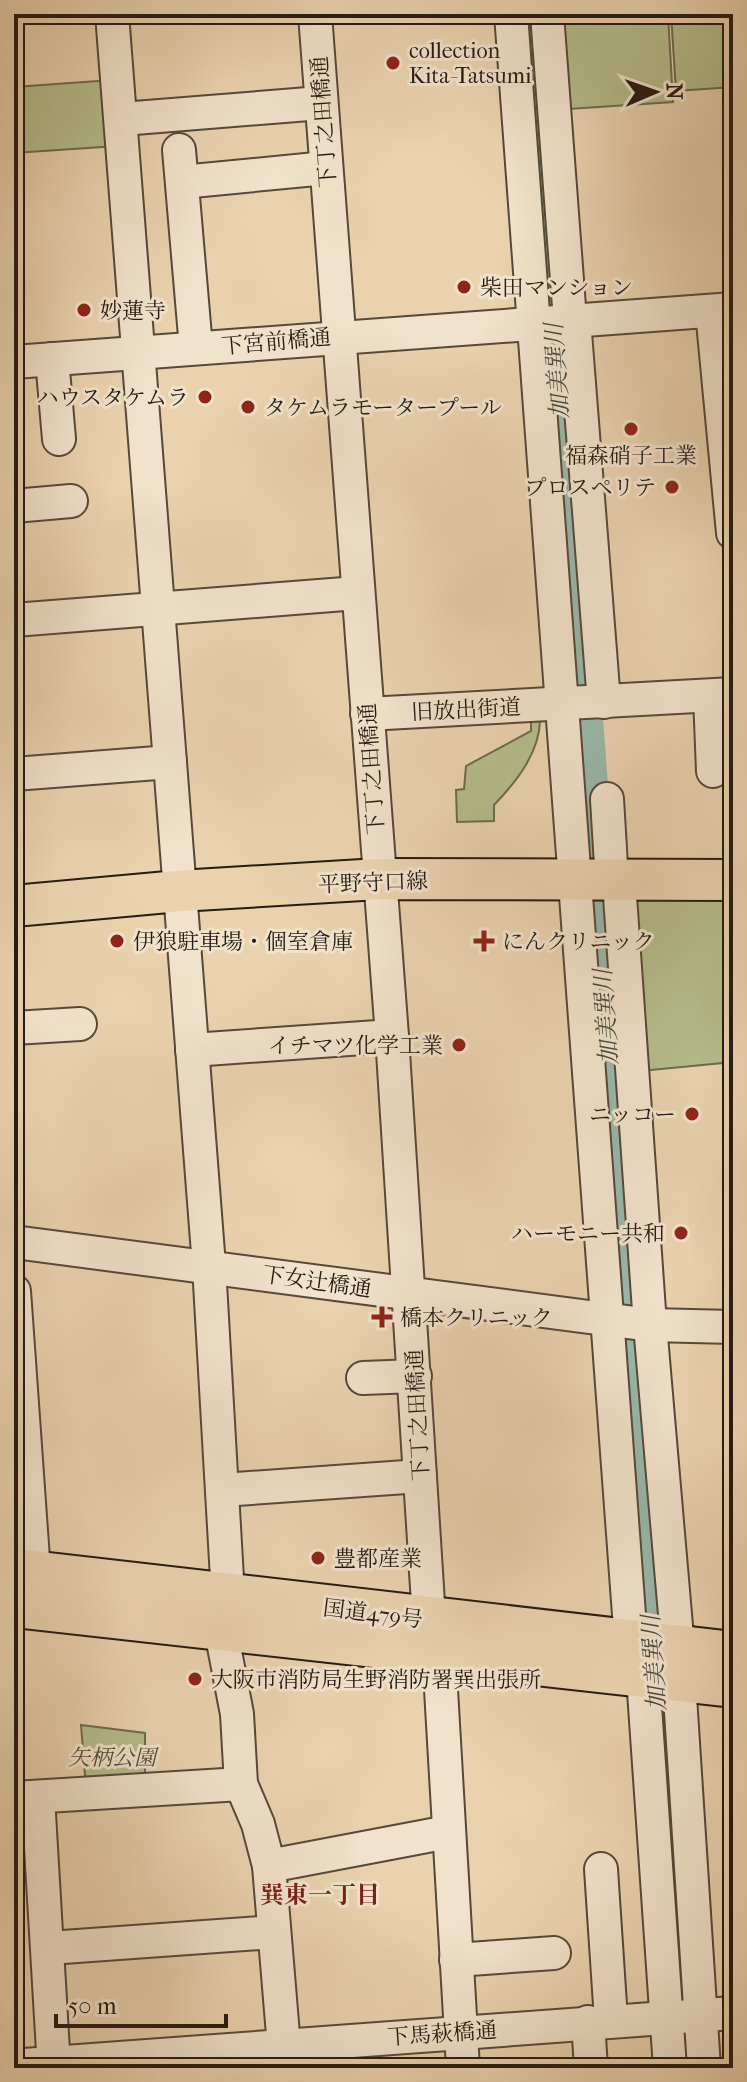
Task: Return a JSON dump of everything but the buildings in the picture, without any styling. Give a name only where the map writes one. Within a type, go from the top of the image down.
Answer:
[{"type":"highway","name":"国道479号","points":[[23,1589],[657,1662],[733,1685]]},
{"type":"highway","name":"国道479号","points":[[657,1662],[733,1654]]},
{"type":"main road","name":"平野守口線","points":[[14,906],[179,891],[379,879],[733,880]]},
{"type":"street","points":[[112,14],[209,1266],[222,1490],[224,1614],[237,1714],[241,1784],[258,1824],[269,1866],[284,2047]]},
{"type":"street","name":"下丁之田橋通","points":[[315,14],[392,1036],[463,2068]]},
{"type":"street","points":[[511,14],[557,321]]},
{"type":"street","points":[[547,14],[557,321],[682,2016],[670,2068]]},
{"type":"street","points":[[122,119],[321,103]]},
{"type":"street","points":[[179,150],[196,348]]},
{"type":"street","points":[[182,182],[326,168]]},
{"type":"street","points":[[723,310],[733,533]]},
{"type":"street","name":"下宮前橋通","points":[[14,362],[723,310]]},
{"type":"street","points":[[52,359],[59,439]]},
{"type":"street","points":[[14,506],[71,501]]},
{"type":"street","points":[[14,620],[357,593]]},
{"type":"street","points":[[713,771],[722,695]]},
{"type":"street","name":"旧放出街道","points":[[367,714],[722,695]]},
{"type":"street","points":[[14,774],[170,762]]},
{"type":"street","points":[[607,799],[599,882],[629,1321],[657,1662]]},
{"type":"street","points":[[14,1028],[80,1024]]},
{"type":"street","points":[[192,1050],[392,1036]]},
{"type":"street","name":"下女辻橋通","points":[[14,1242],[629,1321],[733,1327]]},
{"type":"street","points":[[14,1291],[23,1589]]},
{"type":"street","points":[[363,1378],[415,1376]]},
{"type":"street","points":[[222,1490],[420,1476]]},
{"type":"street","points":[[54,2066],[49,1948],[26,1797],[241,1784]]},
{"type":"street","points":[[269,1866],[448,1832]]},
{"type":"street","points":[[591,2068],[599,2021],[601,1869]]},
{"type":"street","points":[[49,1948],[274,1932]]},
{"type":"street","points":[[456,1960],[554,1953]]},
{"type":"street","name":"下馬萩橋通","points":[[20,2068],[24,2065],[198,2061],[284,2047],[733,2013]]},
{"type":"street","points":[[682,2016],[704,2068]]},
{"type":"green space","points":[[668,14],[673,102],[569,109],[563,17]]},
{"type":"green space","points":[[671,14],[733,14],[733,87],[676,91]]},
{"type":"green space","points":[[112,80],[117,146],[14,153],[14,87]]},
{"type":"green space","points":[[531,717],[540,717],[536,742],[519,776],[494,805],[494,821],[457,822],[456,790],[464,789],[466,766],[531,731]]},
{"type":"green space","points":[[729,895],[733,1062],[641,1071],[631,910],[639,900]]},
{"type":"green space","name":"矢柄公園","points":[[81,1725],[145,1733],[145,1783],[86,1788]]},
{"type":"waterway","name":"加美巽川","points":[[530,14],[655,1677]]},
{"type":"place","name":"collection Kita-Tatsumi","points":[[393,63]]},
{"type":"place","name":"柴田マンション","points":[[464,287]]},
{"type":"place","name":"妙蓮寺","points":[[84,310]]},
{"type":"place","name":"ハウスタケムラ","points":[[205,397]]},
{"type":"place","name":"タケムラモータープール","points":[[248,407]]},
{"type":"place","name":"福森硝子工業","points":[[631,429]]},
{"type":"place","name":"プロスペリテ","points":[[672,487]]},
{"type":"place","name":"伊狼駐車場・個室倉庫","points":[[117,941]]},
{"type":"place","name":"にんクリニック","points":[[484,941]]},
{"type":"place","name":"イチマツ化学工業","points":[[459,1045]]},
{"type":"place","name":"ニッコー","points":[[692,1114]]},
{"type":"place","name":"ハーモニー共和","points":[[681,1233]]},
{"type":"place","name":"橋本クリニック","points":[[382,1317]]},
{"type":"place","name":"豊都産業","points":[[318,1558]]},
{"type":"place","name":"大阪市消防局生野消防署巽出張所","points":[[195,1679]]},
{"type":"district","name":"巽東一丁目","points":[[320,1895]]}]
